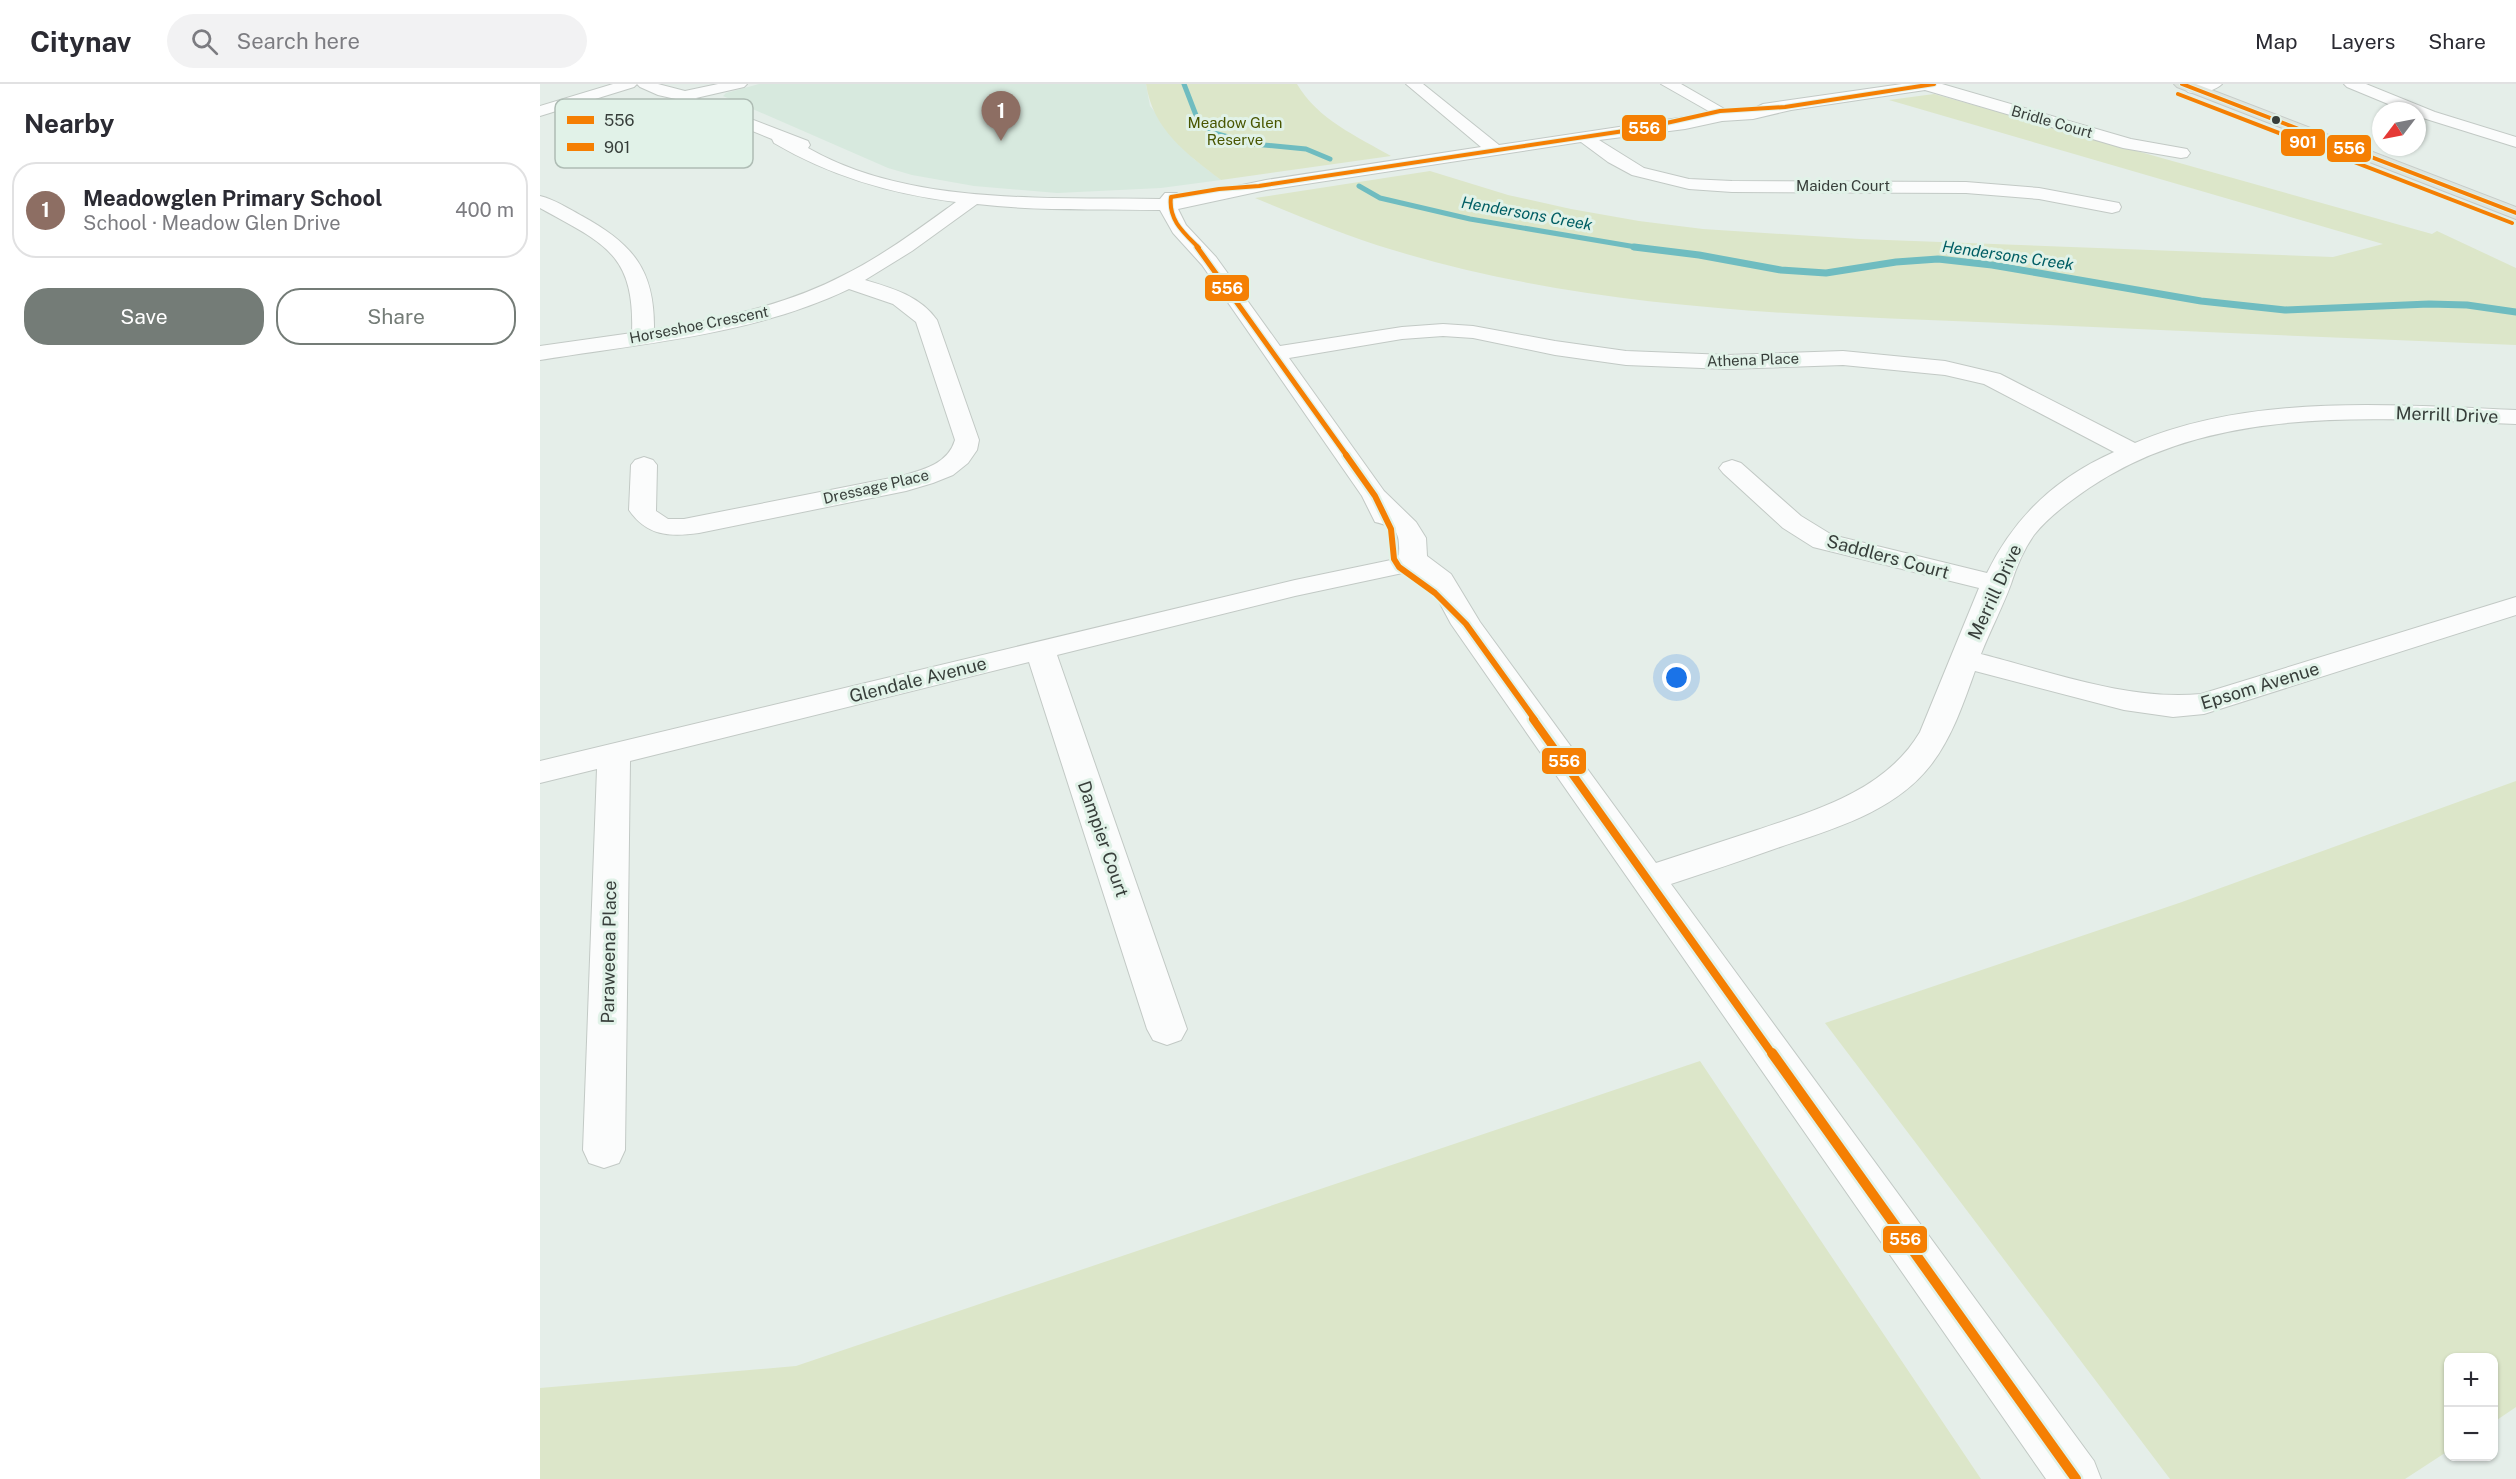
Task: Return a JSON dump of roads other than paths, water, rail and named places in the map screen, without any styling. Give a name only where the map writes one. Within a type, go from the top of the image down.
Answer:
[{"type":"main road","points":[[2199,85],[2516,213]]},
{"type":"street","points":[[580,99],[629,84]]},
{"type":"street","points":[[645,84],[664,92],[695,93],[739,84]]},
{"type":"street","points":[[659,84],[695,93],[728,84]]},
{"type":"street","points":[[1414,84],[1495,150]]},
{"type":"street","points":[[1670,84],[1718,113]]},
{"type":"street","points":[[2352,84],[2421,112],[2516,142]]},
{"type":"street","points":[[753,126],[780,138],[799,152],[840,171],[920,190],[973,198],[1044,203],[1174,202],[1259,186],[1644,128],[1685,124],[1718,113],[1753,114],[1930,85]]},
{"type":"street","name":"Bridle Court","points":[[1930,85],[2129,144],[2181,153]]},
{"type":"street","points":[[693,99],[695,93]]},
{"type":"street","points":[[540,111],[555,106]]},
{"type":"street","name":"Maiden Court","points":[[1585,137],[1632,169],[1681,182],[1718,186],[1971,186],[2049,194],[2112,207]]},
{"type":"street","name":"Horseshoe Crescent","points":[[540,353],[762,313],[806,300],[848,282],[879,264],[973,198]]},
{"type":"street","points":[[540,201],[606,239],[629,261],[640,286],[643,336]]},
{"type":"street","points":[[1174,202],[1193,222],[1200,250],[1375,496],[1402,562],[1466,624],[2076,1479]]},
{"type":"street","name":"Dressage Place","points":[[644,465],[642,510],[645,516],[656,524],[675,527],[699,525],[906,483],[939,472],[958,458],[967,440],[926,320],[912,305],[898,298],[848,282]]},
{"type":"street","name":"Athena Place","points":[[1277,357],[1327,351],[1356,341],[1402,333],[1459,331],[1588,354],[1626,358],[1717,362],[1843,358],[1945,368],[1976,374],[2000,382],[2133,452]]},
{"type":"street","name":"Merrill Drive","points":[[1648,879],[1822,820],[1856,806],[1889,785],[1910,767],[1928,746],[1943,718],[1965,660],[2016,543],[2032,521],[2075,483],[2133,452],[2209,428],[2290,416],[2371,412],[2516,417]]},
{"type":"street","name":"Saddlers Court","points":[[1732,468],[1792,522],[1823,541],[1997,584]]},
{"type":"street","name":"Glendale Avenue","points":[[540,772],[1402,562]]},
{"type":"street","name":"Epsom Avenue","points":[[1965,660],[2124,700],[2186,707],[2204,704],[2516,606]]},
{"type":"street","name":"Dampier Court","points":[[1040,650],[1167,1029]]},
{"type":"street","name":"Paraweena Place","points":[[604,1150],[614,754]]},
{"type":"waterway","name":"Hendersons Creek","points":[[1184,84],[1199,123],[1214,133],[1253,144],[1306,149],[1330,159]]},
{"type":"waterway","name":"Hendersons Creek","points":[[1359,186],[1380,198],[1470,219],[1642,248]]},
{"type":"waterway","name":"Hendersons Creek","points":[[1634,247],[1642,248]]},
{"type":"waterway","name":"Hendersons Creek","points":[[1642,248],[1699,255],[1781,270],[1826,273],[1896,262],[1938,259],[1992,265],[2201,301],[2285,310],[2429,304],[2467,305],[2516,312]]},
{"type":"place","name":"Meadowglen Primary School","points":[[1001,141]]},
{"type":"park label","name":"Meadow Glen Reserve","points":[[1235,132]]}]
